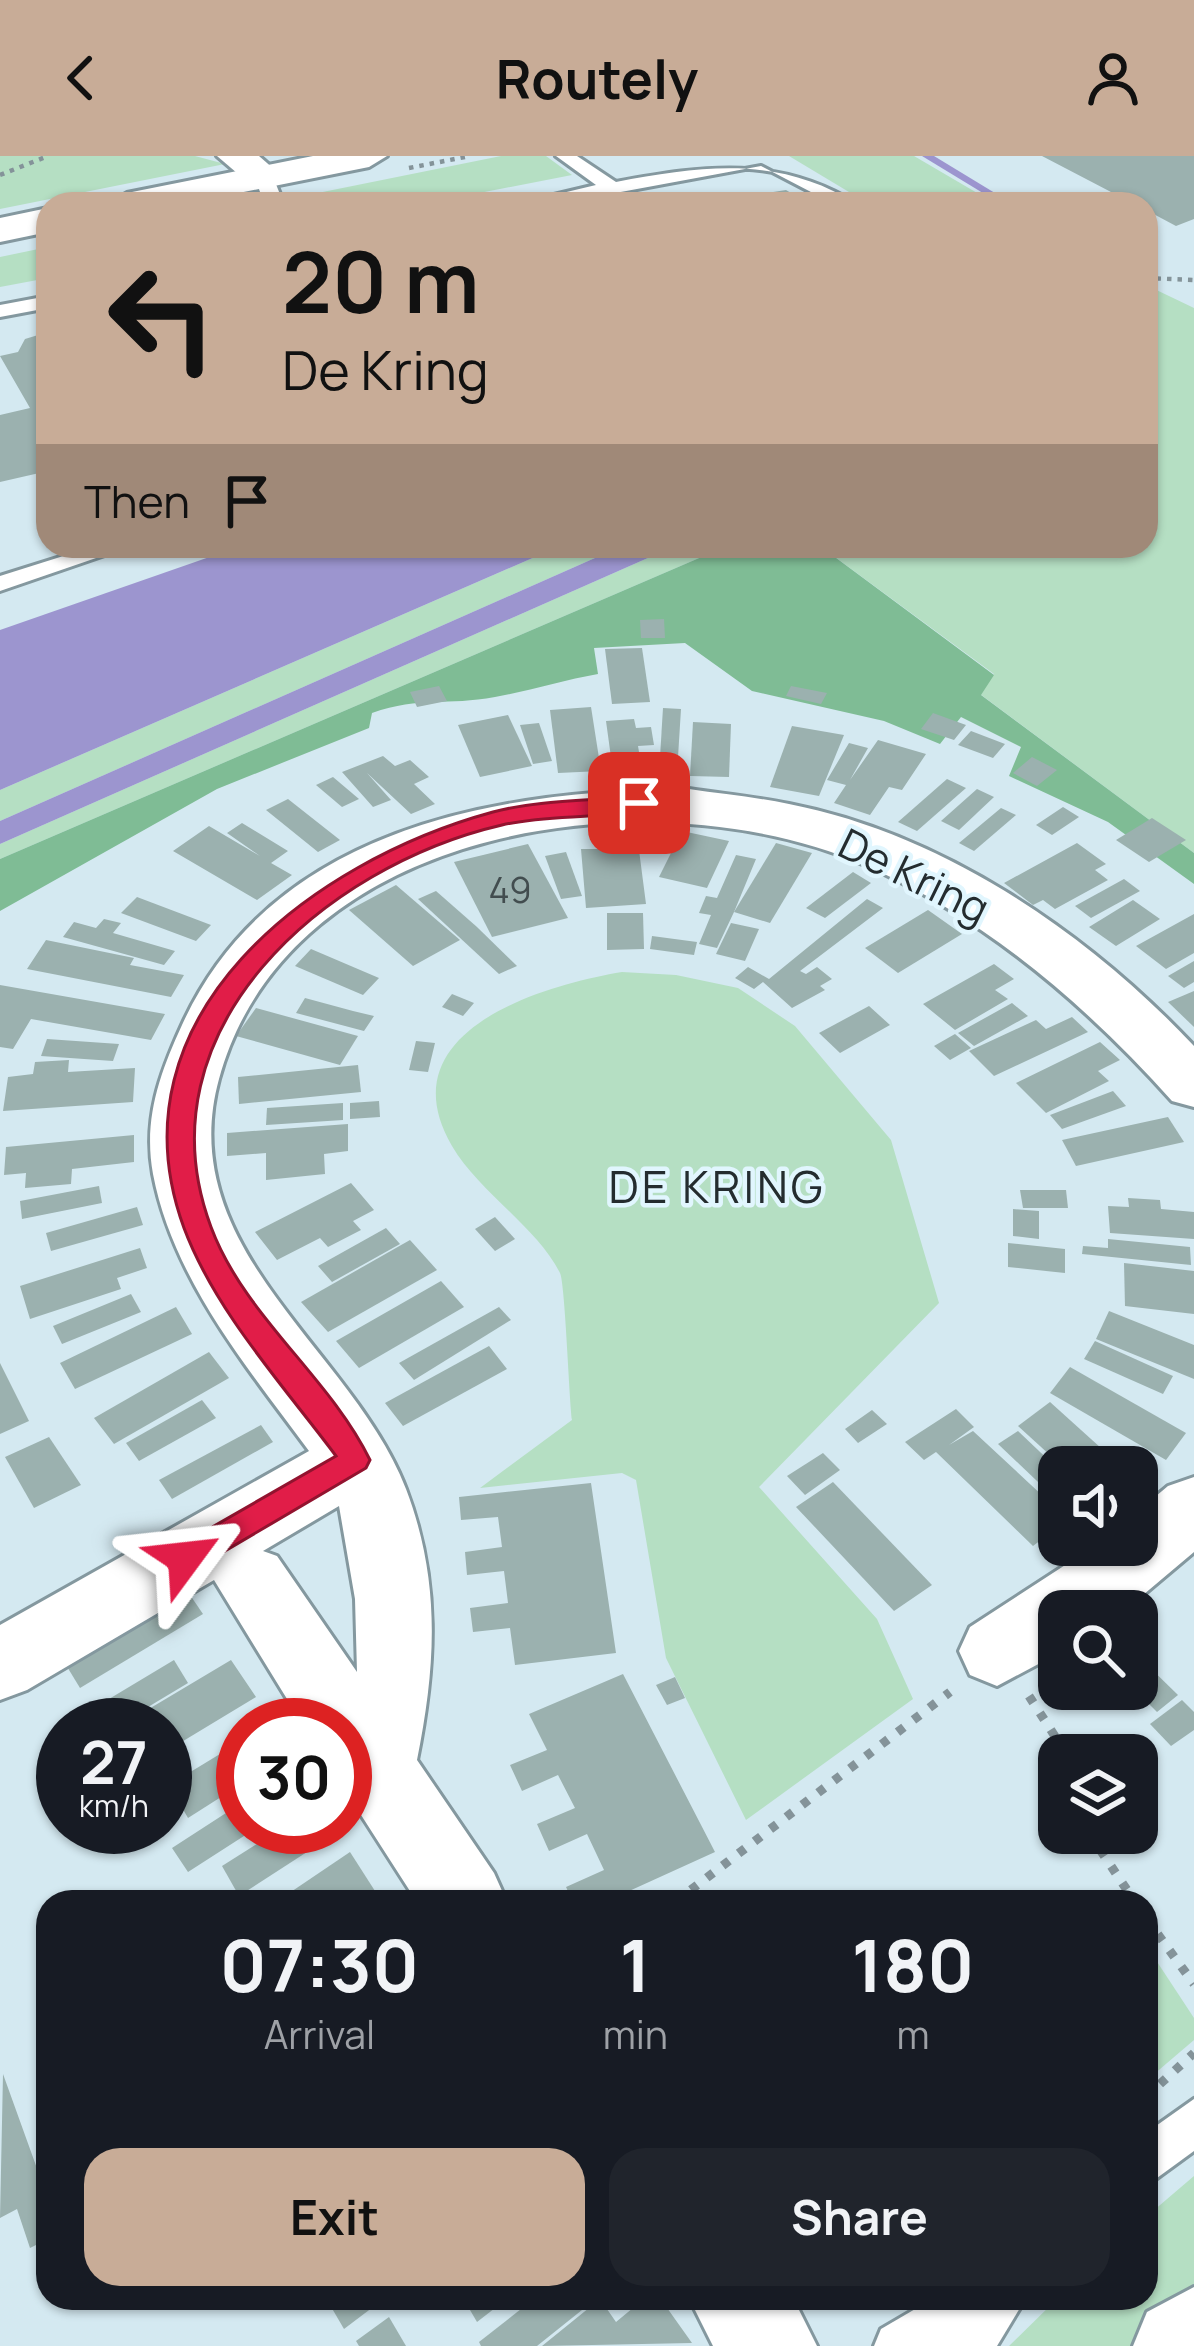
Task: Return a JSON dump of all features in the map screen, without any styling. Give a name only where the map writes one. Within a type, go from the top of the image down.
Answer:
[{"type":"street","points":[[190,192],[369,156]]},
{"type":"street","points":[[0,230],[36,222]]},
{"type":"street","name":"De Kring","points":[[376,1767],[398,1657],[371,1491],[355,1460],[231,1292],[197,1227],[180,1151],[187,1080],[203,1038],[252,959],[292,919],[346,878],[408,847],[499,818],[596,804],[682,803],[791,820],[881,851],[1015,928],[1144,1033],[1194,1085]]},
{"type":"street","points":[[0,1665],[355,1460]]},
{"type":"street","points":[[1094,1590],[1194,1508]]},
{"type":"street","points":[[251,1579],[457,1890]]},
{"type":"street","points":[[997,1651],[1038,1625]]},
{"type":"street","points":[[744,2310],[769,2346]]},
{"type":"street","points":[[1181,2346],[1194,2334]]},
{"type":"lane","points":[[565,156],[610,186]]},
{"type":"lane","points":[[582,192],[761,160],[786,167],[827,192]]},
{"type":"lane","points":[[0,311],[36,304]]},
{"type":"lane","points":[[0,584],[81,558]]},
{"type":"lane","points":[[1158,2152],[1194,2121]]},
{"type":"lane","points":[[898,2346],[959,2310]]},
{"type":"lane","points":[[968,2346],[994,2310]]},
{"type":"path","points":[[0,175],[47,156]]},
{"type":"path","points":[[1158,278],[1194,280]]},
{"type":"path","points":[[690,1890],[997,1651],[1053,1734]]},
{"type":"path","points":[[1103,1854],[1127,1890]]},
{"type":"path","points":[[1158,1934],[1194,1984]]},
{"type":"path","points":[[1158,2086],[1194,2053]]},
{"type":"green space","points":[[0,156],[195,156],[225,164],[85,192],[36,192],[36,202],[0,209]]},
{"type":"green space","points":[[501,156],[546,156],[572,175],[485,192],[323,192]]},
{"type":"green space","points":[[789,156],[914,156],[976,192],[849,192]]},
{"type":"green space","points":[[36,250],[36,280],[0,287],[0,257]]},
{"type":"green space","points":[[1158,291],[1194,308],[1194,853],[980,694],[994,674],[836,558],[1158,558]]},
{"type":"green space","points":[[532,558],[595,558],[0,821],[0,790]]},
{"type":"green space","points":[[648,558],[699,558],[0,859],[0,844]]},
{"type":"green space","points":[[699,558],[836,558],[994,675],[981,695],[1194,853],[1194,884],[1108,822],[1009,776],[1021,747],[961,717],[940,744],[884,721],[752,691],[685,643],[594,648],[598,674],[495,697],[405,705],[372,713],[369,728],[217,789],[0,911],[0,859]]},
{"type":"green space","points":[[622,972],[676,975],[738,988],[795,1026],[891,1140],[939,1303],[759,1487],[877,1619],[913,1699],[746,1820],[666,1658],[636,1480],[622,1473],[480,1488],[572,1420],[564,1297],[560,1273],[550,1256],[452,1146],[437,1107],[439,1073],[455,1045],[481,1022],[514,1003]]},
{"type":"green space","points":[[1158,1963],[1194,2018],[1194,2040],[1158,2071]]},
{"type":"green space","points":[[1194,2176],[1194,2286],[1130,2346],[1009,2346],[1046,2310],[1158,2310],[1158,2207]]},
{"type":"shaded area","points":[[207,558],[532,558],[0,790],[0,630]]},
{"type":"shaded area","points":[[595,558],[648,558],[0,844],[0,821]]},
{"type":"building","points":[[1042,156],[1194,156],[1194,219],[1176,226],[1158,216],[1158,192],[1111,192]]},
{"type":"building","points":[[36,336],[36,474],[0,482],[0,415],[30,408],[0,356],[18,352],[25,339]]},
{"type":"building","points":[[664,619],[665,638],[641,638],[640,620]]},
{"type":"building","points":[[642,648],[650,702],[612,704],[605,649]]},
{"type":"building","points":[[439,686],[447,701],[417,707],[410,692]]},
{"type":"building","points":[[791,686],[827,693],[821,704],[786,696]]},
{"type":"building","points":[[591,707],[601,771],[558,773],[550,710]]},
{"type":"building","points":[[663,708],[681,709],[678,757],[660,757]]},
{"type":"building","points":[[933,713],[966,725],[954,740],[921,729]]},
{"type":"building","points":[[508,715],[532,766],[480,777],[458,725]]},
{"type":"building","points":[[634,719],[636,728],[651,727],[654,745],[638,746],[642,770],[613,772],[606,721]]},
{"type":"building","points":[[693,722],[731,724],[729,777],[690,776]]},
{"type":"building","points":[[539,723],[552,761],[533,764],[520,725]]},
{"type":"building","points":[[792,726],[844,735],[819,796],[770,787]]},
{"type":"building","points":[[971,731],[1005,744],[993,758],[958,745]]},
{"type":"building","points":[[878,740],[926,754],[902,790],[889,787],[870,815],[834,803],[846,785],[827,780],[849,743],[868,748],[850,780]]},
{"type":"building","points":[[383,756],[395,766],[410,760],[429,777],[414,784],[435,804],[411,814],[367,773],[391,800],[373,807],[342,772]]},
{"type":"building","points":[[1032,757],[1057,770],[1037,786],[1013,773]]},
{"type":"building","points":[[333,777],[359,799],[342,807],[316,785]]},
{"type":"building","points":[[947,779],[966,788],[917,831],[898,822]]},
{"type":"building","points":[[977,789],[994,797],[959,830],[941,821]]},
{"type":"building","points":[[288,799],[340,840],[318,852],[266,810]]},
{"type":"building","points":[[1063,807],[1079,817],[1052,835],[1036,825]]},
{"type":"building","points":[[1001,808],[1016,815],[974,851],[959,843]]},
{"type":"building","points":[[1152,818],[1186,840],[1149,862],[1116,840]]},
{"type":"building","points":[[242,823],[288,851],[271,863],[292,875],[257,900],[173,851],[209,826],[260,856],[227,833]]},
{"type":"building","points":[[636,827],[646,904],[586,908],[581,849],[600,849],[598,829]]},
{"type":"building","points":[[682,831],[729,841],[707,888],[659,877]]},
{"type":"building","points":[[776,843],[812,853],[770,923],[734,912]]},
{"type":"building","points":[[1077,843],[1106,864],[1095,870],[1108,880],[1055,909],[1043,900],[1033,905],[1004,883]]},
{"type":"building","points":[[528,844],[568,918],[492,937],[454,862]]},
{"type":"building","points":[[566,852],[582,896],[561,899],[545,856]]},
{"type":"building","points":[[736,855],[756,859],[717,948],[699,944],[711,915],[699,913],[706,896],[717,898]]},
{"type":"building","points":[[853,872],[871,883],[825,918],[806,908]]},
{"type":"building","points":[[1124,879],[1140,891],[1091,918],[1075,906]]},
{"type":"building","points":[[396,885],[460,940],[413,966],[349,910]]},
{"type":"building","points":[[436,891],[517,966],[499,974],[418,899]]},
{"type":"building","points":[[137,897],[211,925],[196,941],[121,913]]},
{"type":"building","points":[[867,899],[883,908],[800,971],[806,974],[817,967],[832,979],[820,986],[825,990],[792,1008],[763,982],[754,989],[735,978],[748,967],[769,979]]},
{"type":"building","points":[[1133,900],[1160,919],[1116,946],[1089,927]]},
{"type":"building","points":[[928,910],[962,934],[898,973],[865,948]]},
{"type":"building","points":[[607,913],[643,913],[644,949],[607,950]]},
{"type":"building","points":[[1194,914],[1194,953],[1166,969],[1136,946]]},
{"type":"building","points":[[104,919],[121,923],[113,933],[175,951],[164,965],[63,937],[74,922],[96,928]]},
{"type":"building","points":[[731,923],[759,929],[745,961],[716,954]]},
{"type":"building","points":[[652,936],[697,942],[694,955],[650,949]]},
{"type":"building","points":[[46,940],[134,958],[130,965],[184,975],[171,997],[27,969]]},
{"type":"building","points":[[311,949],[379,978],[363,995],[295,966]]},
{"type":"building","points":[[1194,961],[1194,982],[1184,988],[1168,976]]},
{"type":"building","points":[[994,964],[1014,979],[995,990],[1008,999],[955,1030],[923,1004]]},
{"type":"building","points":[[0,985],[165,1014],[151,1040],[31,1019],[13,1049],[0,1047]]},
{"type":"building","points":[[1194,991],[1194,1027],[1168,1002]]},
{"type":"building","points":[[452,994],[474,1003],[463,1016],[442,1007]]},
{"type":"building","points":[[305,998],[374,1016],[364,1031],[296,1013]]},
{"type":"building","points":[[1012,1003],[1028,1016],[974,1046],[958,1033]]},
{"type":"building","points":[[869,1006],[890,1025],[840,1053],[819,1033]]},
{"type":"building","points":[[256,1008],[358,1036],[340,1065],[236,1036]]},
{"type":"building","points":[[1072,1017],[1088,1032],[994,1076],[969,1051],[1036,1020],[1046,1029]]},
{"type":"building","points":[[955,1034],[971,1048],[950,1060],[934,1046]]},
{"type":"building","points":[[47,1039],[119,1044],[113,1061],[41,1056]]},
{"type":"building","points":[[416,1041],[435,1043],[428,1072],[409,1070]]},
{"type":"building","points":[[1100,1042],[1120,1060],[1098,1071],[1109,1081],[1046,1113],[1016,1083]]},
{"type":"building","points":[[69,1060],[68,1072],[135,1068],[133,1102],[3,1111],[8,1077],[33,1074],[35,1062]]},
{"type":"building","points":[[358,1065],[361,1092],[239,1104],[238,1077]]},
{"type":"building","points":[[1113,1091],[1126,1106],[1062,1129],[1050,1115]]},
{"type":"building","points":[[379,1101],[380,1117],[350,1119],[350,1103]]},
{"type":"building","points":[[343,1103],[343,1120],[266,1125],[267,1108]]},
{"type":"building","points":[[1168,1117],[1184,1142],[1076,1166],[1062,1140]]},
{"type":"building","points":[[348,1124],[348,1151],[324,1154],[325,1174],[266,1180],[266,1153],[227,1156],[227,1133]]},
{"type":"building","points":[[134,1135],[134,1162],[72,1169],[71,1184],[25,1188],[26,1173],[4,1175],[6,1147]]},
{"type":"building","points":[[351,1183],[374,1210],[353,1221],[361,1230],[328,1247],[320,1238],[277,1260],[255,1232]]},
{"type":"building","points":[[99,1186],[102,1203],[22,1219],[20,1201]]},
{"type":"building","points":[[1020,1190],[1066,1190],[1068,1208],[1023,1208]]},
{"type":"building","points":[[1128,1198],[1160,1200],[1161,1209],[1194,1212],[1194,1239],[1110,1233],[1108,1206],[1129,1207]]},
{"type":"building","points":[[137,1207],[143,1225],[51,1251],[46,1233]]},
{"type":"building","points":[[1013,1209],[1039,1211],[1039,1239],[1013,1236]]},
{"type":"building","points":[[495,1217],[515,1239],[495,1251],[475,1229]]},
{"type":"building","points":[[386,1228],[400,1244],[332,1282],[318,1266]]},
{"type":"building","points":[[1108,1239],[1190,1247],[1191,1265],[1082,1254],[1083,1246],[1108,1248]]},
{"type":"building","points":[[410,1240],[437,1270],[328,1332],[301,1302]]},
{"type":"building","points":[[1008,1243],[1065,1249],[1065,1273],[1008,1267]]},
{"type":"building","points":[[140,1248],[147,1268],[117,1278],[121,1289],[30,1319],[20,1286]]},
{"type":"building","points":[[1124,1263],[1194,1271],[1194,1314],[1125,1306]]},
{"type":"building","points":[[441,1281],[464,1307],[359,1368],[336,1341]]},
{"type":"building","points":[[131,1294],[141,1312],[62,1344],[53,1326]]},
{"type":"building","points":[[176,1307],[192,1334],[75,1389],[60,1363]]},
{"type":"building","points":[[499,1307],[511,1320],[414,1380],[399,1363]]},
{"type":"building","points":[[1109,1311],[1194,1345],[1194,1379],[1096,1339]]},
{"type":"building","points":[[1095,1341],[1173,1376],[1163,1394],[1084,1359]]},
{"type":"building","points":[[489,1346],[507,1369],[403,1426],[385,1403]]},
{"type":"building","points":[[209,1352],[229,1378],[114,1444],[94,1418]]},
{"type":"building","points":[[0,1363],[29,1421],[0,1434]]},
{"type":"building","points":[[1070,1367],[1186,1433],[1166,1460],[1158,1455],[1158,1446],[1142,1446],[1050,1393]]},
{"type":"building","points":[[202,1400],[216,1418],[139,1461],[126,1443]]},
{"type":"building","points":[[1050,1402],[1099,1446],[1040,1446],[1018,1426]]},
{"type":"building","points":[[956,1409],[974,1427],[949,1445],[973,1431],[1038,1491],[1038,1542],[1033,1546],[936,1452],[924,1460],[905,1442]]},
{"type":"building","points":[[872,1410],[887,1424],[858,1443],[845,1429]]},
{"type":"building","points":[[261,1425],[273,1442],[172,1499],[159,1480]]},
{"type":"building","points":[[1018,1431],[1038,1450],[1038,1482],[998,1444]]},
{"type":"building","points":[[49,1437],[81,1485],[34,1508],[5,1457]]},
{"type":"building","points":[[823,1453],[840,1470],[805,1495],[787,1476]]},
{"type":"building","points":[[833,1482],[932,1585],[894,1611],[796,1507]]},
{"type":"building","points":[[591,1483],[616,1653],[515,1665],[510,1628],[473,1632],[470,1608],[508,1603],[504,1571],[467,1575],[465,1552],[502,1547],[498,1517],[461,1520],[459,1497]]},
{"type":"building","points":[[188,1592],[203,1614],[80,1688],[66,1665]]},
{"type":"building","points":[[174,1660],[188,1683],[163,1698],[111,1698]]},
{"type":"building","points":[[231,1660],[256,1697],[216,1698],[216,1721],[192,1736],[192,1698],[167,1698]]},
{"type":"building","points":[[623,1674],[715,1852],[631,1890],[567,1890],[604,1870],[587,1834],[549,1851],[537,1824],[575,1808],[558,1775],[522,1791],[510,1765],[547,1750],[529,1714]]},
{"type":"building","points":[[1158,1675],[1178,1695],[1155,1710]]},
{"type":"building","points":[[675,1677],[685,1698],[667,1705],[656,1685]]},
{"type":"building","points":[[1182,1700],[1194,1712],[1194,1730],[1171,1746],[1150,1724]]},
{"type":"building","points":[[216,1756],[216,1800],[192,1815],[192,1771]]},
{"type":"building","points":[[216,1819],[216,1854],[188,1872],[176,1854],[192,1854],[192,1835]]},
{"type":"building","points":[[241,1854],[304,1854],[248,1890],[236,1890],[222,1866]]},
{"type":"building","points":[[351,1854],[374,1890],[294,1890]]},
{"type":"building","points":[[3,2074],[36,2166],[36,2245],[30,2248],[17,2209],[0,2218]]},
{"type":"building","points":[[333,2310],[369,2310],[344,2329]]},
{"type":"building","points":[[470,2310],[492,2310],[477,2322]]},
{"type":"building","points":[[520,2310],[582,2310],[537,2346],[481,2346],[479,2342]]},
{"type":"building","points":[[586,2310],[608,2310],[616,2322],[630,2310],[669,2310],[692,2343],[542,2346]]},
{"type":"building","points":[[389,2317],[406,2346],[359,2346],[356,2341]]},
{"type":"waterway","points":[[927,156],[988,192]]},
{"type":"district","name":"DE KRING","points":[[717,1187]]},
{"type":"route","points":[[185,1558],[355,1460],[231,1292],[197,1227],[180,1151],[187,1080],[211,1018],[252,959],[292,919],[346,878],[377,862],[499,818],[639,803]]}]
